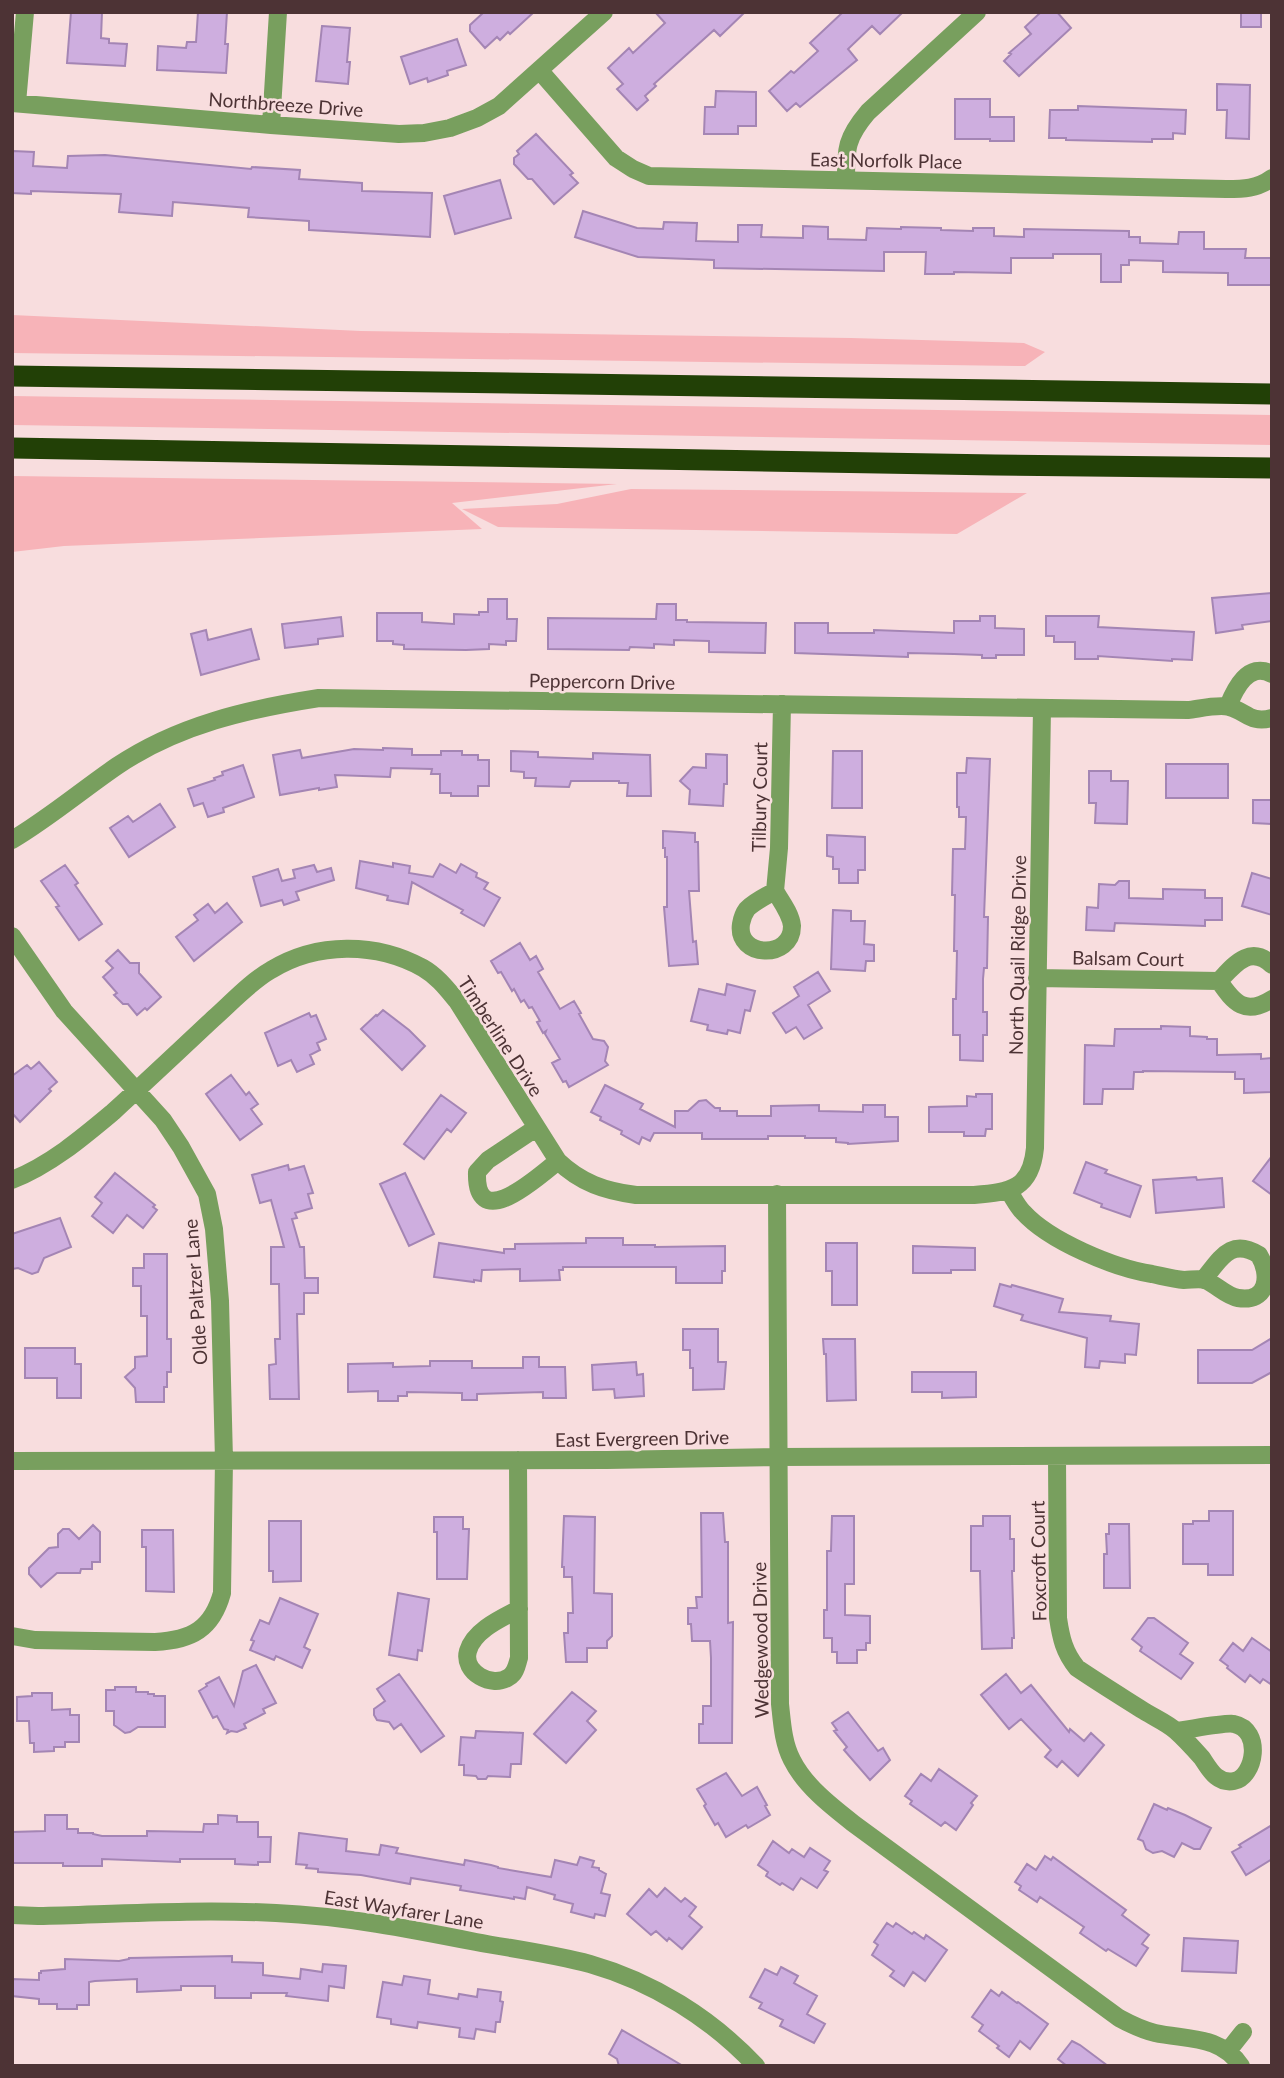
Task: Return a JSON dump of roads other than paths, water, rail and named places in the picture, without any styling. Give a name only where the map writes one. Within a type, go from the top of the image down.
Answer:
[{"type":"highway","points":[[12,376],[1272,394]]},
{"type":"highway","points":[[12,448],[1272,468]]},
{"type":"street","points":[[15,103],[25,12]]},
{"type":"street","points":[[271,125],[278,12]]},
{"type":"street","name":"Northbreeze Drive","points":[[15,103],[271,125],[399,134],[424,133],[450,128],[499,106],[604,12]]},
{"type":"street","points":[[846,180],[846,152],[857,125],[977,12]]},
{"type":"street","name":"East Norfolk Place","points":[[540,71],[616,158],[649,176],[1246,189],[1272,178]]},
{"type":"street","points":[[1272,674],[1255,671],[1244,677],[1228,706],[1260,721],[1272,718]]},
{"type":"street","name":"Peppercorn Drive","points":[[12,840],[119,764],[157,742],[195,726],[232,715],[319,698],[1188,710],[1228,706]]},
{"type":"street","name":"Tilbury Court","points":[[775,891],[779,848],[782,704]]},
{"type":"street","name":"North Quail Ridge Drive","points":[[1008,1190],[1026,1180],[1033,1166],[1035,1148],[1042,708]]},
{"type":"street","name":"Olde Paltzer Lane","points":[[12,936],[64,1011],[163,1120],[206,1194],[214,1229],[220,1301],[224,1460],[222,1592],[218,1609],[199,1631],[188,1637],[155,1642],[35,1640],[12,1636]]},
{"type":"street","name":"Timberline Drive","points":[[12,1181],[52,1160],[94,1128],[270,970],[298,956],[340,948],[369,949],[397,957],[424,968],[441,982],[457,1001],[558,1161],[570,1173],[610,1192],[636,1195],[974,1195],[1008,1190]]},
{"type":"street","points":[[1272,965],[1255,956],[1245,958],[1235,964],[1219,981],[1231,999],[1243,1006],[1262,1005],[1272,999]]},
{"type":"street","name":"Balsam Court","points":[[1037,978],[1219,981]]},
{"type":"street","points":[[537,1128],[488,1160],[477,1172],[479,1191],[486,1198],[495,1201],[505,1199],[518,1193],[558,1161]]},
{"type":"street","points":[[1008,1190],[1022,1212],[1040,1227],[1107,1262],[1184,1280],[1203,1280]]},
{"type":"street","name":"Wedgewood Drive","points":[[777,1194],[780,1704],[782,1726],[792,1760],[806,1781],[854,1824],[1119,2018],[1152,2032],[1201,2039],[1216,2044],[1241,2066]]},
{"type":"street","name":"East Evergreen Drive","points":[[12,1461],[1272,1455]]},
{"type":"street","name":"Foxcroft Court","points":[[1057,1456],[1058,1618],[1061,1640],[1067,1656],[1077,1668],[1176,1731]]},
{"type":"street","points":[[518,1460],[519,1609]]},
{"type":"street","name":"East Wayfarer Lane","points":[[12,1915],[220,1911],[289,1913],[393,1926],[555,1956],[615,1972],[664,1994],[695,2013],[750,2064]]},
{"type":"street","points":[[1227,2051],[1243,2032]]}]
